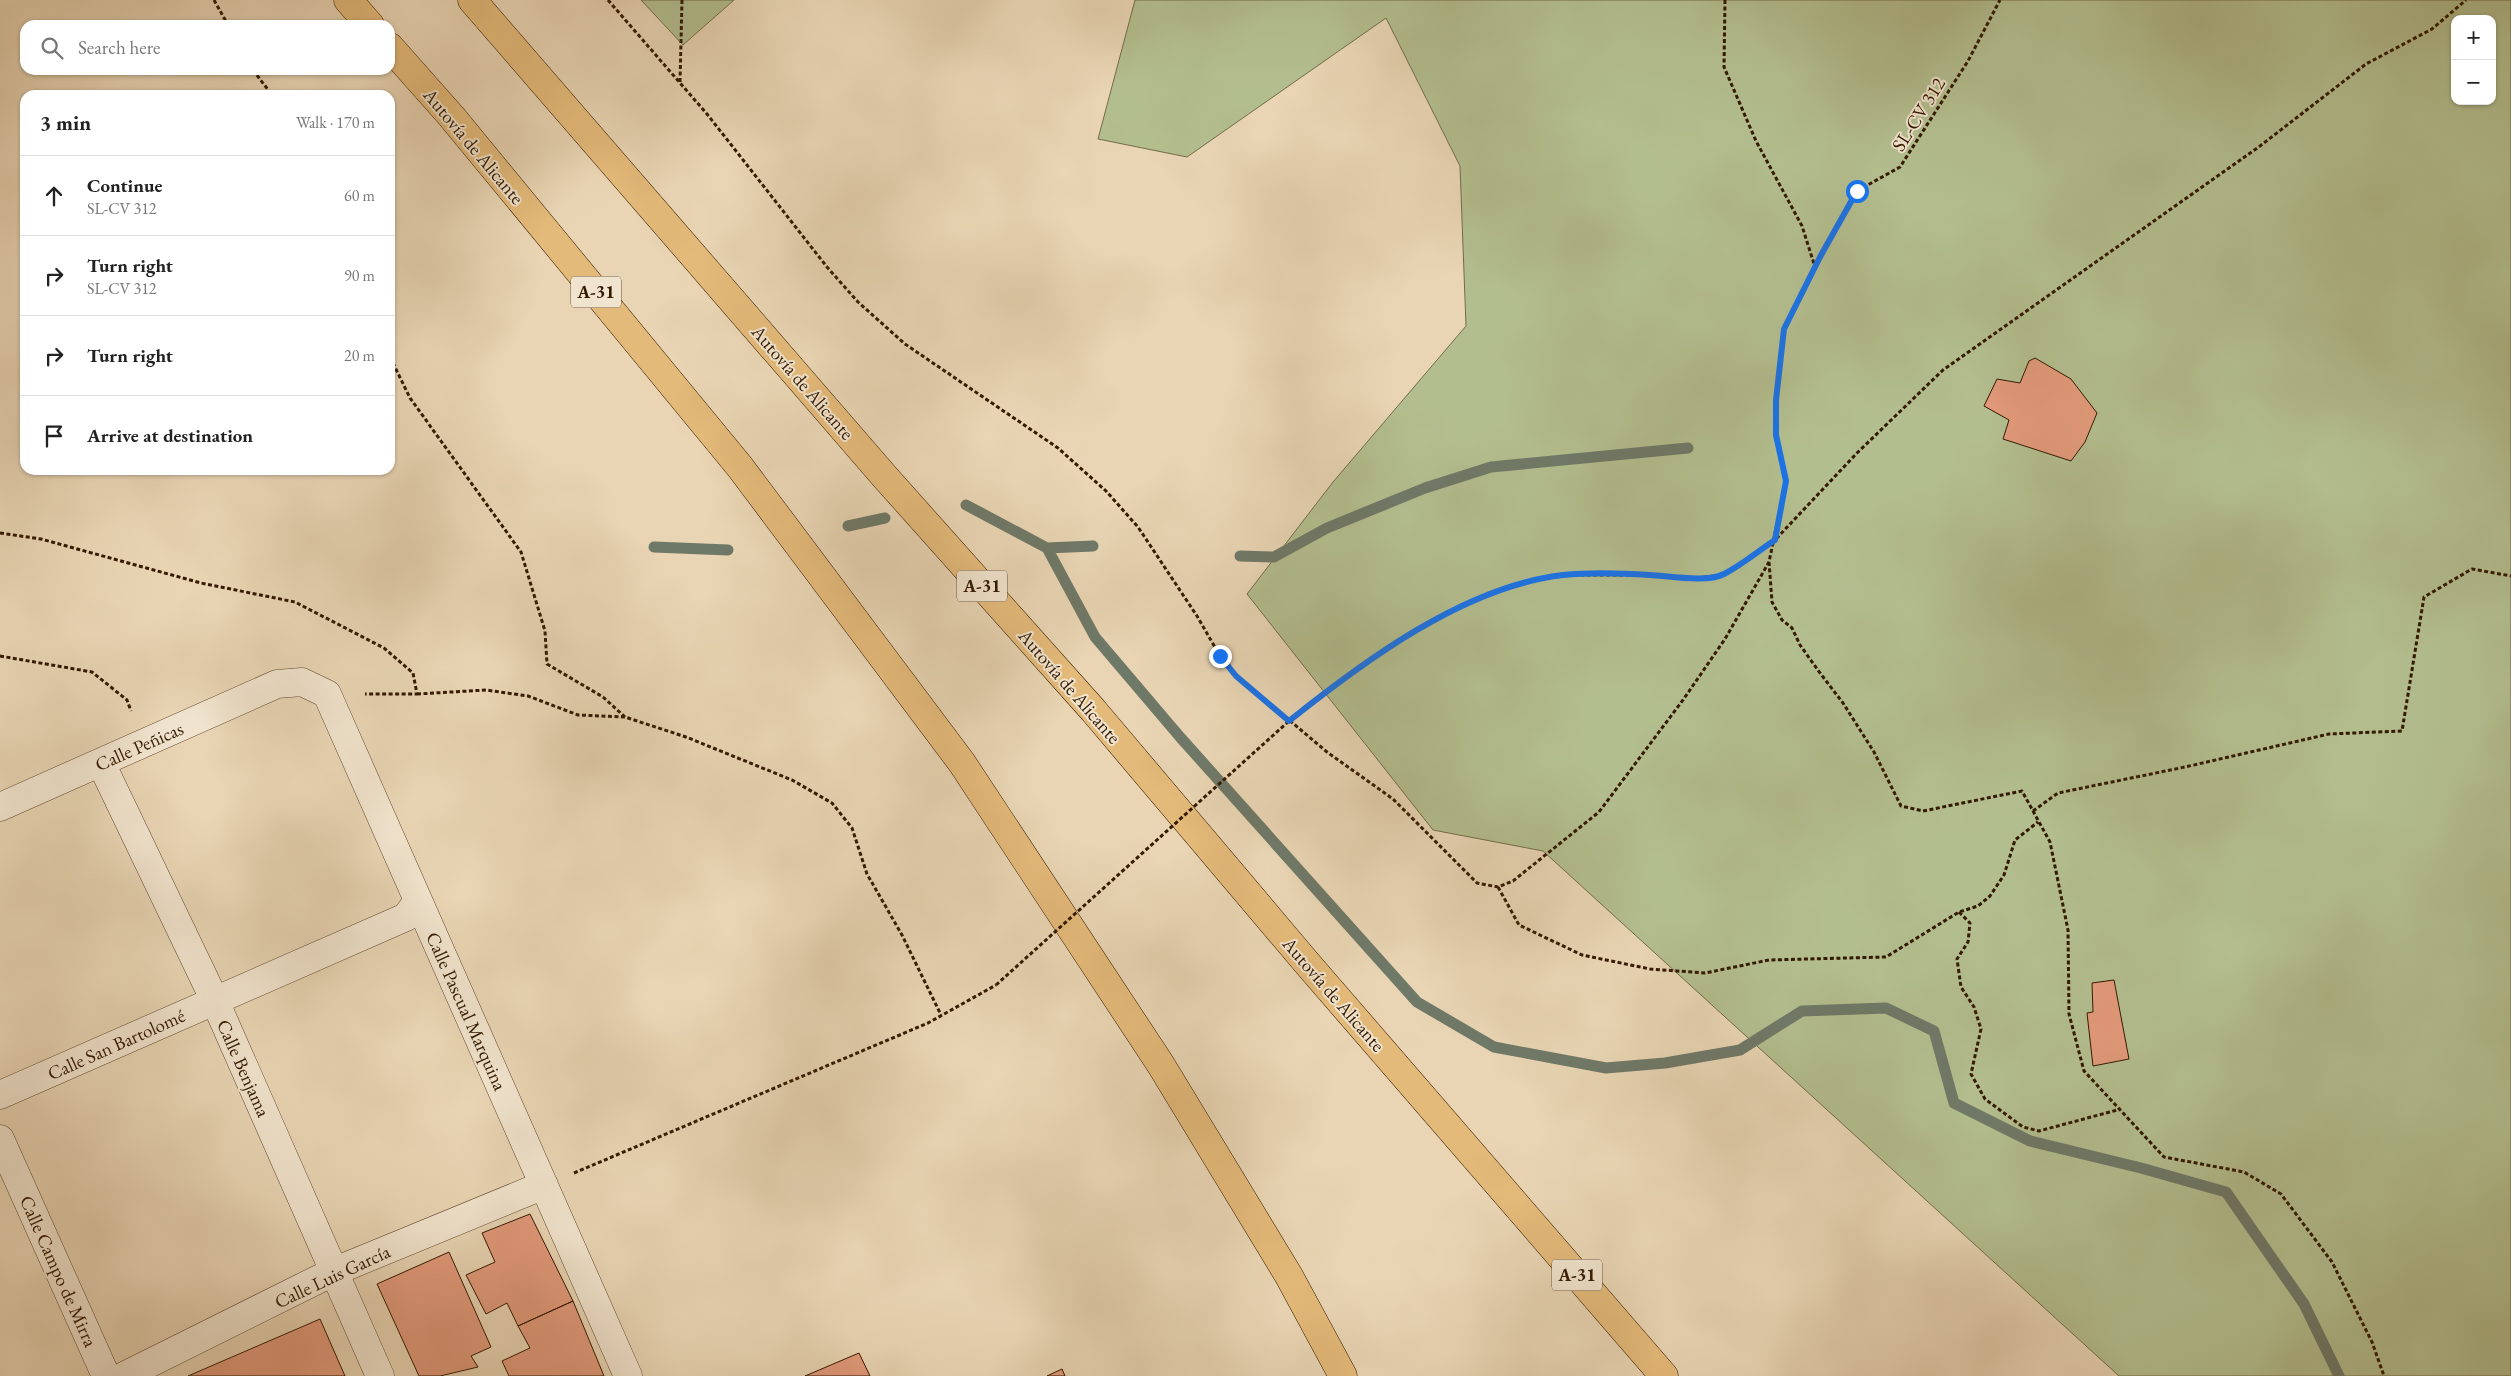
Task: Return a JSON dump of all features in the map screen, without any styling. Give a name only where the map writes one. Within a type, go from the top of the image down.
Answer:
[{"type":"highway","points":[[348,0],[366,20]]},
{"type":"highway","name":"Autovía de Alicante","points":[[472,0],[886,478],[1092,710],[1312,969],[1664,1376]]},
{"type":"highway","name":"Autovía de Alicante","points":[[395,53],[452,117],[740,467],[962,763],[1161,1064],[1289,1276],[1343,1376]]},
{"type":"street","name":"Calle Peñicas","points":[[0,807],[278,684],[302,682],[327,694]]},
{"type":"street","name":"Calle Pascual Marquina","points":[[327,694],[628,1376]]},
{"type":"street","name":"Calle Benjama","points":[[102,763],[215,1001],[380,1376]]},
{"type":"street","name":"Calle San Bartolomé","points":[[0,1095],[406,917],[418,901]]},
{"type":"street","name":"Calle Campo de Mirra","points":[[0,1139],[106,1376]]},
{"type":"street","name":"Calle Luis García","points":[[124,1376],[334,1272],[544,1184]]},
{"type":"path","points":[[214,0],[225,20]]},
{"type":"path","points":[[608,0],[707,114],[858,302],[905,344],[1058,448],[1106,491],[1138,527],[1164,564],[1220,656],[1236,676],[1326,752],[1393,799],[1477,883],[1498,887],[1513,881],[1599,812],[1683,700],[1725,639],[1769,562]]},
{"type":"path","points":[[680,83],[682,0]]},
{"type":"path","points":[[1725,0],[1724,68],[1756,141],[1802,226],[1815,267]]},
{"type":"path","name":"SL-CV 312","points":[[1769,562],[1786,481],[1776,435],[1776,400],[1784,329],[1815,267],[1857,191],[1900,167],[1968,61],[2000,0]]},
{"type":"path","points":[[544,1184],[596,1166],[941,1015],[996,985],[1289,721],[1384,649],[1458,608],[1506,587],[1562,575],[1650,575],[1689,579],[1723,575],[1775,540],[1857,453],[1943,370],[2260,146],[2366,64],[2432,29],[2466,0]]},
{"type":"path","points":[[257,75],[268,90]]},
{"type":"path","points":[[395,367],[410,398],[469,477],[521,552],[545,630],[547,664],[603,697],[626,718]]},
{"type":"path","points":[[0,533],[41,539],[201,582],[295,602],[384,648],[413,673],[417,694]]},
{"type":"path","points":[[1769,562],[1772,602],[1782,620],[1792,628],[1800,646],[1844,702],[1874,752],[1901,806],[1923,811],[2022,791],[2050,842],[2068,930],[2069,1014],[2084,1071],[2164,1157],[2244,1172],[2281,1194],[2332,1262],[2372,1342],[2384,1376]]},
{"type":"path","points":[[2033,811],[2058,793],[2185,767],[2329,734],[2402,731],[2413,651],[2424,598],[2472,569],[2511,576]]},
{"type":"path","points":[[0,656],[92,672],[127,700],[144,744]]},
{"type":"path","points":[[327,694],[417,694],[486,690],[528,696],[578,715],[626,718],[686,737],[792,780],[832,803],[852,828],[867,874],[902,935],[941,1015]]},
{"type":"path","points":[[1498,887],[1519,925],[1582,955],[1650,969],[1705,973],[1769,960],[1886,957],[1959,912],[1978,906],[1990,896],[2004,875],[2015,840],[2038,822]]},
{"type":"path","points":[[1959,912],[1970,923],[1968,942],[1957,959],[1961,987],[1974,1007],[1981,1029],[1971,1074],[1985,1099],[2023,1127],[2039,1131],[2121,1109]]},
{"type":"green space","points":[[641,0],[734,0],[683,45]]},
{"type":"green space","points":[[1135,0],[2511,0],[2511,1376],[2119,1376],[1543,851],[1433,830],[1247,594],[1333,482],[1466,326],[1460,166],[1386,18],[1187,157],[1098,139]]},
{"type":"building","points":[[2035,358],[2071,379],[2097,413],[2085,442],[2071,461],[2003,439],[2009,420],[1984,406],[1997,379],[2020,383],[2029,361]]},
{"type":"building","points":[[2114,980],[2129,1059],[2093,1066],[2087,1013],[2093,1012],[2092,983]]},
{"type":"building","points":[[530,1214],[573,1301],[518,1326],[507,1303],[486,1314],[466,1275],[495,1262],[482,1233]]},
{"type":"building","points":[[449,1252],[491,1347],[471,1356],[478,1367],[440,1376],[419,1376],[377,1284]]},
{"type":"building","points":[[573,1301],[604,1376],[509,1376],[502,1361],[530,1348],[518,1326]]},
{"type":"building","points":[[320,1319],[345,1376],[188,1376]]},
{"type":"building","points":[[859,1353],[870,1376],[805,1376]]},
{"type":"building","points":[[1062,1369],[1065,1376],[1047,1376]]},
{"type":"waterway","points":[[1240,556],[1274,557],[1327,528],[1425,488],[1491,467],[1688,448]]},
{"type":"waterway","points":[[966,505],[1047,548],[1093,546]]},
{"type":"waterway","points":[[848,526],[885,518]]},
{"type":"waterway","points":[[654,547],[728,550]]},
{"type":"waterway","points":[[1047,548],[1095,637],[1180,737],[1417,1002],[1494,1047],[1606,1068],[1665,1063],[1740,1050],[1802,1011],[1886,1008],[1934,1031],[1954,1103],[2030,1141],[2141,1168],[2226,1192],[2304,1304],[2339,1376]]},
{"type":"route","points":[[1220,656],[1236,676],[1289,721],[1384,649],[1458,608],[1506,587],[1562,575],[1650,575],[1689,579],[1723,575],[1775,540],[1786,481],[1776,435],[1776,400],[1784,329],[1820,257],[1857,191]]}]
